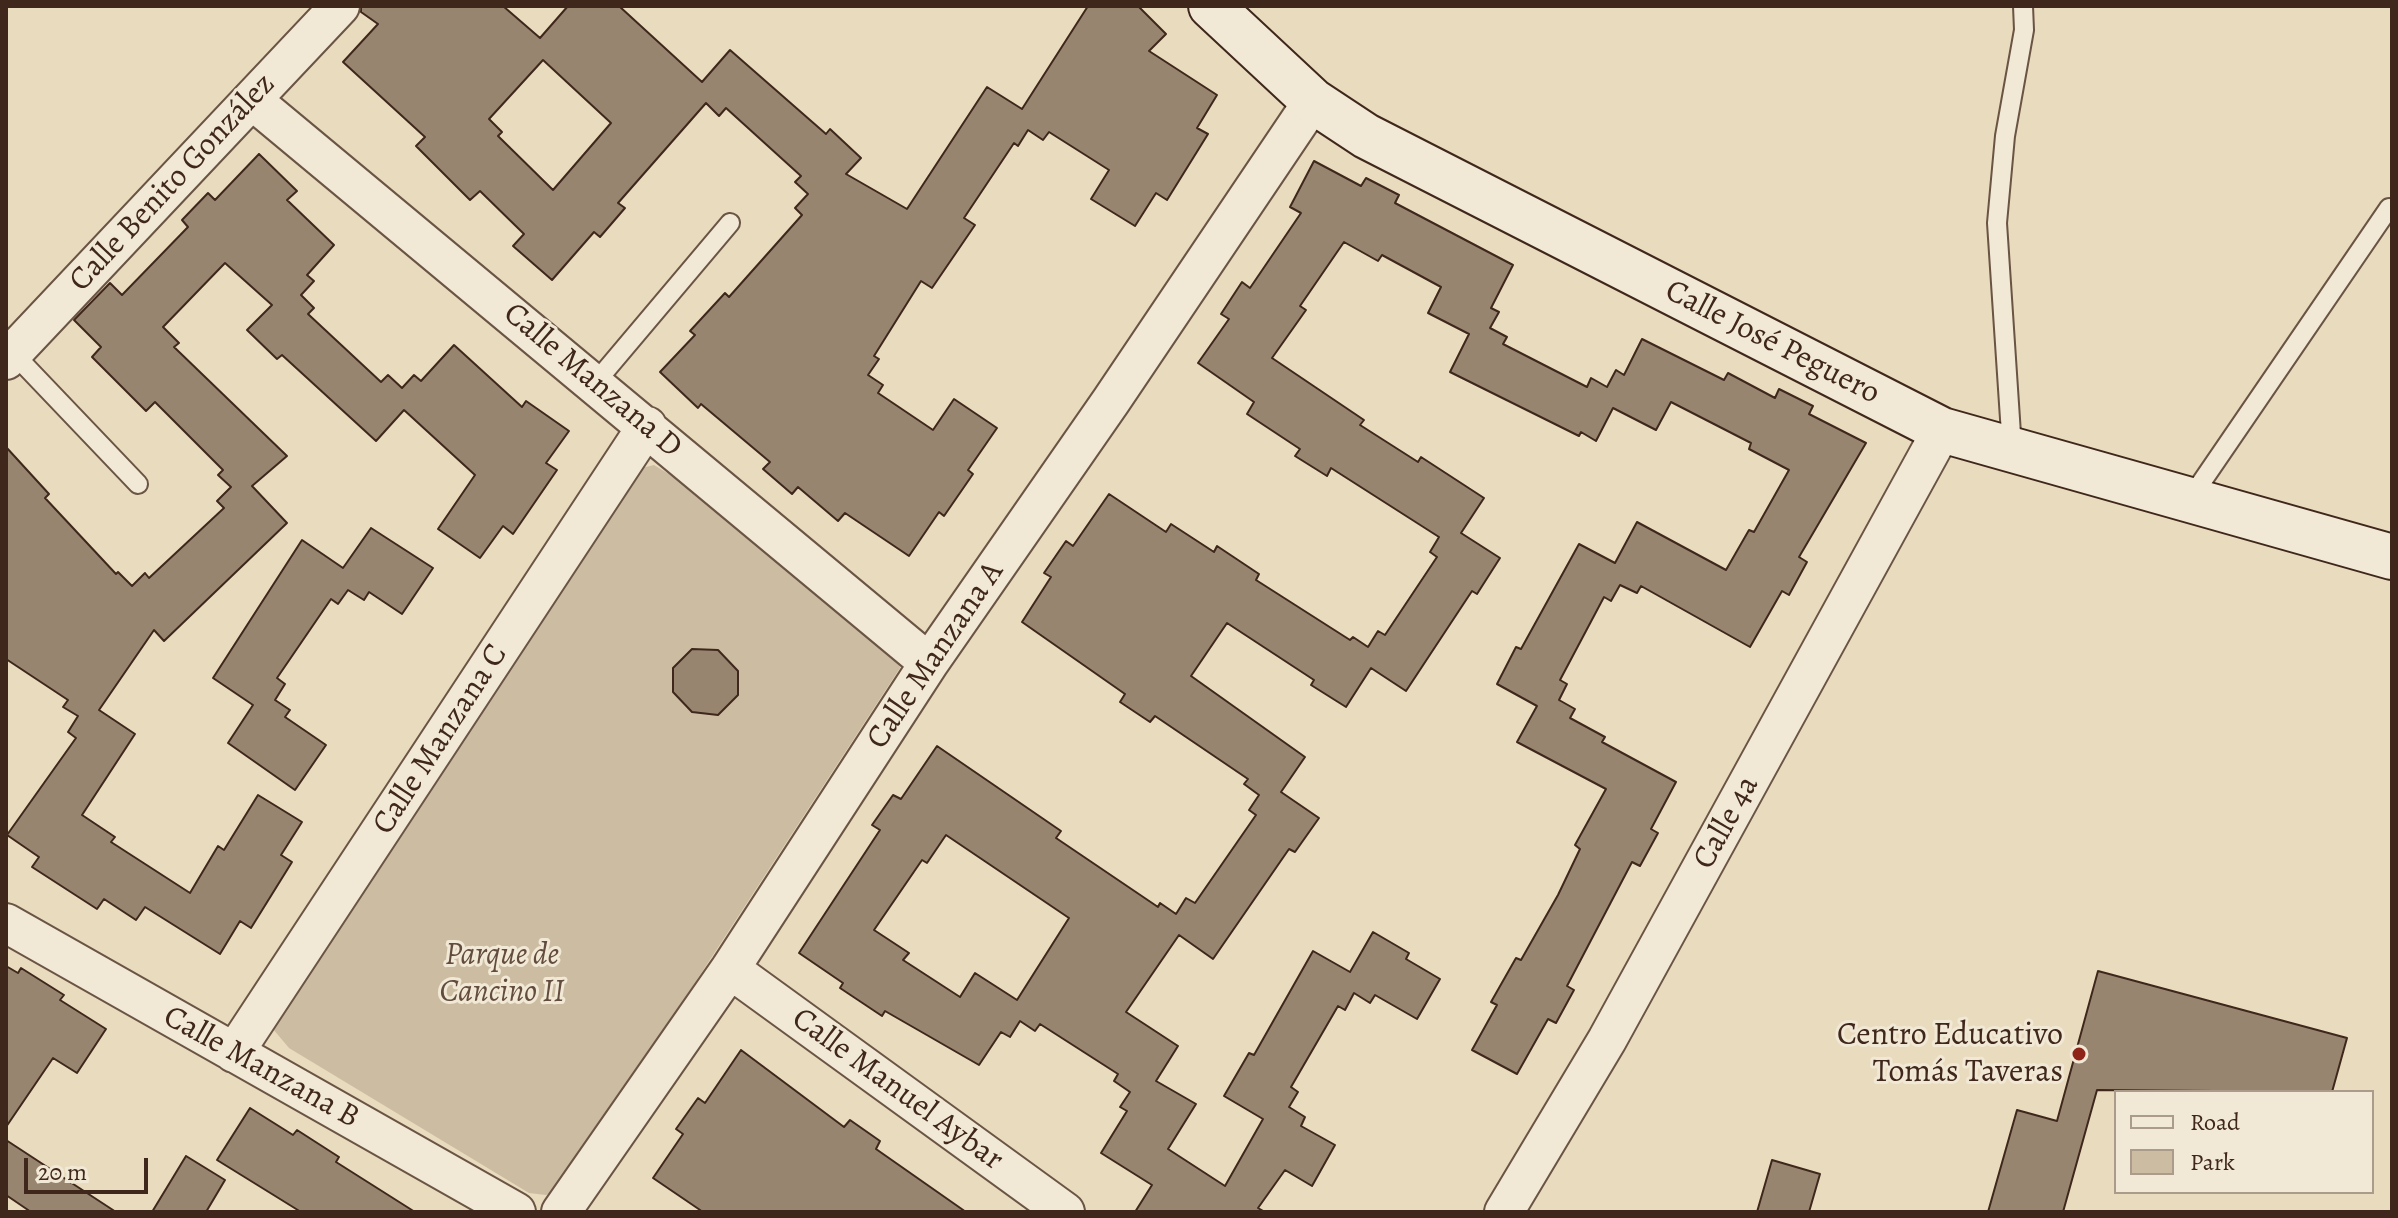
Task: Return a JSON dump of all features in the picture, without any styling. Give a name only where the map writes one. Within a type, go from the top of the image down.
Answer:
[{"type":"main road","name":"Calle José Peguero","points":[[1211,6],[1313,101],[1366,136],[1942,430],[2392,557]]},
{"type":"street","name":"Calle Benito González","points":[[9,356],[340,6]]},
{"type":"street","name":"Calle Manzana D","points":[[252,100],[929,663]]},
{"type":"street","name":"Calle Manzana A","points":[[561,1212],[730,969],[929,663],[1111,401],[1313,101]]},
{"type":"street","name":"Calle Manzana C","points":[[234,1053],[647,426]]},
{"type":"street","name":"Calle 4a","points":[[1504,1212],[1607,1040],[1942,430]]},
{"type":"street","name":"Calle Manzana B","points":[[6,923],[516,1212]]},
{"type":"street","name":"Calle Manuel Aybar","points":[[730,969],[1065,1212]]},
{"type":"lane","points":[[2012,450],[1997,223],[2005,136],[2024,30],[2023,6]]},
{"type":"lane","points":[[2189,500],[2389,208]]},
{"type":"lane","points":[[595,383],[730,223]]},
{"type":"lane","points":[[9,356],[138,484]]},
{"type":"green space","name":"Parque de Cancino II","points":[[654,465],[682,482],[898,658],[900,668],[569,1176],[558,1190],[546,1195],[529,1193],[289,1048],[273,1029],[274,1019],[632,479],[642,468]]},
{"type":"building","points":[[361,6],[503,6],[540,38],[568,6],[619,6],[702,82],[730,50],[826,134],[830,129],[861,158],[846,174],[907,209],[987,87],[1022,109],[1088,6],[1138,6],[1166,34],[1149,51],[1217,95],[1197,128],[1208,134],[1167,200],[1156,193],[1135,226],[1091,199],[1109,170],[1049,132],[1043,140],[1028,130],[1018,146],[1014,143],[964,218],[975,225],[932,288],[921,281],[874,356],[879,359],[868,375],[883,385],[878,393],[933,430],[954,399],[997,428],[968,470],[973,474],[944,516],[939,512],[909,556],[845,513],[838,521],[798,487],[792,494],[763,469],[770,462],[701,404],[698,408],[660,372],[695,335],[690,331],[725,293],[729,297],[802,215],[795,208],[808,194],[795,182],[801,176],[726,108],[719,116],[706,103],[618,203],[625,208],[600,237],[594,232],[552,280],[513,246],[524,234],[480,191],[470,200],[416,146],[425,137],[343,62],[378,24],[361,12]],"holes":[[[543,60],[611,123],[553,190],[498,136],[502,132],[489,119]]]},
{"type":"building","points":[[259,154],[297,191],[287,200],[334,245],[307,275],[314,281],[301,295],[314,308],[308,314],[381,382],[388,375],[402,388],[414,375],[421,381],[454,345],[522,407],[526,401],[569,431],[546,463],[557,470],[513,534],[503,526],[480,558],[438,529],[475,475],[404,410],[376,441],[282,355],[277,359],[247,330],[272,305],[225,263],[163,327],[179,343],[174,347],[287,456],[252,486],[287,523],[164,641],[154,630],[99,710],[135,734],[82,815],[115,837],[111,842],[190,893],[218,846],[224,850],[258,795],[302,822],[281,855],[292,862],[251,928],[240,921],[220,954],[145,907],[136,920],[104,899],[97,909],[32,867],[39,857],[7,835],[76,738],[68,732],[78,716],[63,707],[68,700],[6,659],[6,447],[49,494],[45,498],[116,574],[118,572],[132,586],[145,573],[149,578],[224,508],[217,501],[231,487],[218,475],[223,470],[155,402],[146,411],[92,357],[101,347],[74,320],[110,283],[122,295],[188,227],[182,220],[208,193],[215,200]]},
{"type":"building","points":[[1314,161],[1361,186],[1366,178],[1399,195],[1395,203],[1513,265],[1491,308],[1499,312],[1490,328],[1507,337],[1503,344],[1587,387],[1591,378],[1607,387],[1616,370],[1624,375],[1642,339],[1724,380],[1728,373],[1775,398],[1779,389],[1813,406],[1809,414],[1866,443],[1799,557],[1807,562],[1789,595],[1782,591],[1750,647],[1641,586],[1637,593],[1620,585],[1611,601],[1604,597],[1560,680],[1567,684],[1559,700],[1575,709],[1570,718],[1605,737],[1602,742],[1676,782],[1651,829],[1658,833],[1640,866],[1632,862],[1567,986],[1574,990],[1556,1023],[1548,1019],[1517,1074],[1472,1050],[1497,1005],[1491,1002],[1516,958],[1521,960],[1558,895],[1580,849],[1575,845],[1606,789],[1517,742],[1537,706],[1497,684],[1516,647],[1521,649],[1579,544],[1615,563],[1637,522],[1726,570],[1749,530],[1754,532],[1789,470],[1749,449],[1751,443],[1671,402],[1656,430],[1613,408],[1596,441],[1581,432],[1579,436],[1450,372],[1469,334],[1428,313],[1441,287],[1382,255],[1378,261],[1344,242],[1300,306],[1306,310],[1272,358],[1364,420],[1360,425],[1418,462],[1421,457],[1484,498],[1461,533],[1500,558],[1477,594],[1472,591],[1406,691],[1371,668],[1346,707],[1311,685],[1314,680],[1227,623],[1191,676],[1305,757],[1281,792],[1319,818],[1295,852],[1289,849],[1213,959],[1179,935],[1126,1012],[1178,1046],[1156,1081],[1196,1104],[1168,1149],[1225,1186],[1263,1119],[1224,1096],[1249,1053],[1254,1055],[1313,951],[1350,972],[1373,932],[1409,953],[1406,959],[1440,979],[1417,1019],[1375,995],[1370,1003],[1354,993],[1345,1010],[1338,1006],[1291,1087],[1298,1092],[1289,1107],[1305,1117],[1301,1126],[1335,1145],[1312,1186],[1285,1170],[1258,1208],[1265,1212],[1135,1212],[1152,1185],[1101,1153],[1127,1111],[1120,1107],[1130,1092],[1114,1081],[1118,1074],[1040,1024],[1035,1031],[1020,1021],[1010,1037],[1001,1032],[979,1065],[885,1011],[882,1016],[840,988],[843,983],[799,953],[880,830],[872,825],[893,795],[901,799],[937,746],[1061,831],[1056,838],[1158,907],[1160,903],[1176,914],[1186,898],[1195,903],[1256,815],[1249,810],[1259,795],[1244,784],[1248,779],[1155,716],[1150,722],[1120,702],[1125,694],[1022,622],[1051,577],[1044,573],[1066,541],[1073,546],[1109,494],[1166,532],[1171,524],[1214,552],[1217,546],[1259,574],[1256,580],[1350,640],[1353,637],[1368,647],[1378,631],[1385,635],[1437,557],[1430,552],[1439,537],[1331,468],[1327,476],[1295,456],[1300,449],[1247,414],[1254,402],[1198,363],[1229,319],[1221,314],[1242,282],[1250,288],[1301,213],[1290,207]],"holes":[[[946,835],[1069,918],[1017,1000],[975,973],[960,997],[903,960],[909,953],[874,930],[922,860],[927,863]]]},
{"type":"building","points":[[371,528],[433,568],[402,614],[369,592],[364,600],[348,590],[338,604],[331,599],[277,678],[285,684],[275,700],[290,710],[285,717],[326,745],[295,790],[228,743],[253,705],[213,678],[302,540],[343,568]]},
{"type":"building","points":[[692,649],[718,650],[738,671],[738,695],[718,715],[692,712],[673,692],[673,668]]},
{"type":"building","points":[[6,966],[18,973],[21,968],[64,995],[60,1000],[106,1029],[77,1073],[53,1058],[6,1127]]},
{"type":"building","points":[[2098,971],[2347,1038],[2333,1090],[2097,1090],[2063,1212],[1988,1212],[2017,1110],[2057,1121]]},
{"type":"building","points":[[741,1050],[844,1127],[850,1120],[880,1141],[876,1149],[966,1212],[703,1212],[653,1178],[683,1134],[676,1129],[698,1098],[705,1103]]},
{"type":"building","points":[[250,1108],[293,1135],[297,1130],[339,1157],[336,1162],[415,1212],[301,1212],[217,1160]]},
{"type":"building","points":[[6,1140],[116,1212],[31,1212],[6,1195]]},
{"type":"building","points":[[186,1156],[225,1180],[206,1212],[152,1212]]},
{"type":"building","points":[[1772,1160],[1820,1174],[1809,1212],[1757,1212]]},
{"type":"place","name":"Centro Educativo Tomás Taveras","points":[[2079,1054]]}]
